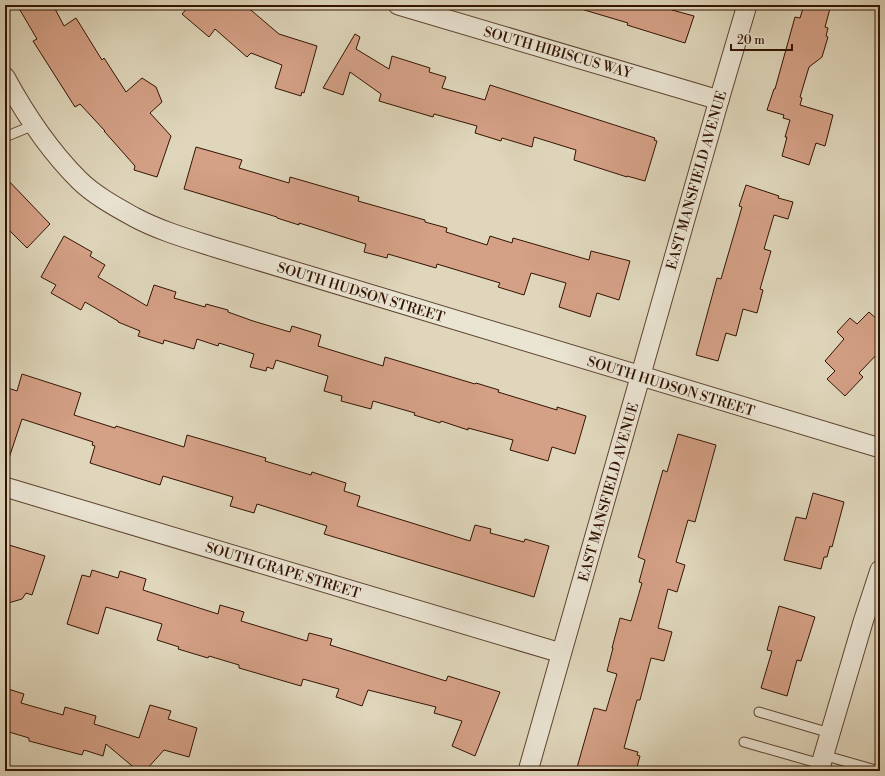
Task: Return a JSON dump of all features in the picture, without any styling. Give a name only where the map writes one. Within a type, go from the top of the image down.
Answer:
[{"type":"street","name":"SOUTH HIBISCUS WAY","points":[[398,5],[447,12],[719,100]]},
{"type":"street","name":"EAST MANSFIELD AVENUE","points":[[528,771],[747,5]]},
{"type":"street","name":"SOUTH HUDSON STREET","points":[[5,77],[34,125],[80,181],[99,196],[135,217],[166,231],[217,248],[880,448]]},
{"type":"street","name":"SOUTH GRAPE STREET","points":[[5,486],[561,652]]},
{"type":"street","points":[[821,763],[880,570]]},
{"type":"lane","points":[[5,136],[34,125]]},
{"type":"lane","points":[[759,712],[830,733]]},
{"type":"lane","points":[[744,742],[821,763],[879,771]]},
{"type":"building","points":[[17,5],[53,5],[64,26],[76,18],[102,60],[104,58],[126,92],[142,78],[156,87],[162,102],[150,113],[171,136],[157,177],[134,170],[135,166],[80,104],[75,107],[33,41],[37,39]]},
{"type":"building","points":[[190,5],[245,5],[279,34],[317,46],[304,93],[302,92],[301,96],[275,88],[282,65],[251,53],[247,57],[215,29],[209,37],[182,14]]},
{"type":"building","points":[[582,5],[674,5],[672,10],[694,16],[685,43],[627,25],[628,23],[581,9]]},
{"type":"building","points":[[804,5],[831,5],[825,27],[828,28],[826,36],[828,37],[822,57],[809,67],[800,97],[802,98],[800,105],[833,115],[825,146],[816,143],[809,165],[782,156],[790,120],[783,118],[784,115],[767,110],[775,89],[795,17],[800,18]]},
{"type":"building","points":[[355,34],[360,37],[356,49],[389,69],[392,56],[430,68],[429,72],[446,77],[442,88],[485,100],[490,85],[655,138],[654,140],[657,141],[645,181],[627,177],[574,160],[576,150],[534,137],[532,147],[502,138],[501,141],[475,133],[477,126],[434,114],[433,117],[379,101],[381,94],[350,72],[343,95],[323,88]]},
{"type":"building","points":[[196,147],[242,160],[239,168],[289,183],[290,177],[359,197],[358,201],[425,220],[425,222],[447,228],[446,232],[487,245],[490,236],[512,243],[513,238],[589,260],[591,251],[630,261],[619,300],[597,293],[590,317],[559,307],[566,283],[531,273],[524,295],[498,287],[500,283],[437,264],[436,268],[388,254],[387,258],[364,252],[366,244],[184,189]]},
{"type":"building","points":[[5,177],[50,224],[27,248],[5,226]]},
{"type":"building","points":[[746,185],[779,196],[778,198],[793,202],[788,219],[774,215],[764,249],[771,251],[760,289],[763,290],[757,313],[743,309],[736,336],[726,333],[718,361],[696,355],[717,278],[721,279],[742,207],[739,206]]},
{"type":"building","points":[[64,236],[92,252],[90,256],[105,265],[98,277],[147,306],[154,285],[176,292],[174,298],[205,307],[206,304],[228,310],[228,312],[253,321],[290,332],[292,326],[321,335],[318,346],[383,366],[385,357],[499,390],[498,392],[557,410],[557,407],[586,416],[575,454],[552,447],[548,461],[510,450],[513,440],[468,428],[468,430],[441,421],[440,423],[414,415],[415,413],[373,401],[371,409],[341,401],[342,396],[324,391],[328,376],[276,360],[273,369],[267,367],[266,371],[250,367],[254,354],[219,343],[218,346],[197,339],[194,349],[164,340],[163,344],[138,336],[140,331],[118,322],[85,302],[81,310],[51,293],[56,285],[41,277]]},
{"type":"building","points":[[869,312],[880,322],[880,351],[859,373],[863,377],[845,396],[827,379],[835,371],[825,361],[844,339],[837,332],[850,318],[857,324]]},
{"type":"building","points":[[22,374],[81,393],[74,415],[184,447],[187,435],[266,458],[265,461],[311,475],[312,472],[346,483],[344,491],[360,496],[357,506],[470,541],[475,525],[491,529],[490,533],[524,542],[525,539],[549,546],[534,597],[324,534],[327,526],[257,504],[254,513],[230,506],[233,497],[163,476],[160,485],[90,463],[95,446],[92,445],[93,442],[22,419],[8,461],[5,461],[5,387],[17,391]]},
{"type":"building","points":[[678,434],[716,445],[695,522],[688,520],[676,562],[685,565],[677,592],[668,589],[658,628],[672,632],[664,661],[651,658],[640,700],[637,700],[624,748],[638,752],[637,755],[640,756],[636,771],[576,771],[594,708],[606,711],[617,674],[607,671],[612,648],[620,618],[631,621],[642,583],[639,582],[645,560],[638,557],[663,470],[667,472]]},
{"type":"building","points":[[813,493],[844,502],[832,547],[830,546],[827,557],[824,557],[821,569],[784,560],[796,517],[806,519]]},
{"type":"building","points":[[9,545],[45,556],[32,595],[26,593],[22,599],[5,604],[5,548],[8,548]]},
{"type":"building","points":[[92,570],[118,578],[120,571],[146,579],[143,590],[218,614],[220,605],[244,612],[241,621],[307,641],[309,633],[332,639],[330,645],[446,681],[448,676],[500,692],[475,756],[452,746],[462,721],[434,713],[436,707],[368,690],[362,706],[336,697],[339,689],[303,679],[301,686],[239,668],[239,665],[178,649],[179,647],[157,640],[162,624],[106,607],[98,634],[67,624],[82,575],[90,577]]},
{"type":"building","points":[[779,606],[815,617],[801,661],[797,660],[787,696],[761,688],[772,651],[767,650]]},
{"type":"building","points":[[5,688],[24,694],[21,703],[63,715],[65,707],[96,716],[94,724],[139,738],[150,705],[171,711],[168,719],[197,728],[189,757],[164,750],[145,771],[138,771],[106,744],[103,756],[84,750],[82,755],[29,741],[29,738],[9,732],[5,741]]}]
